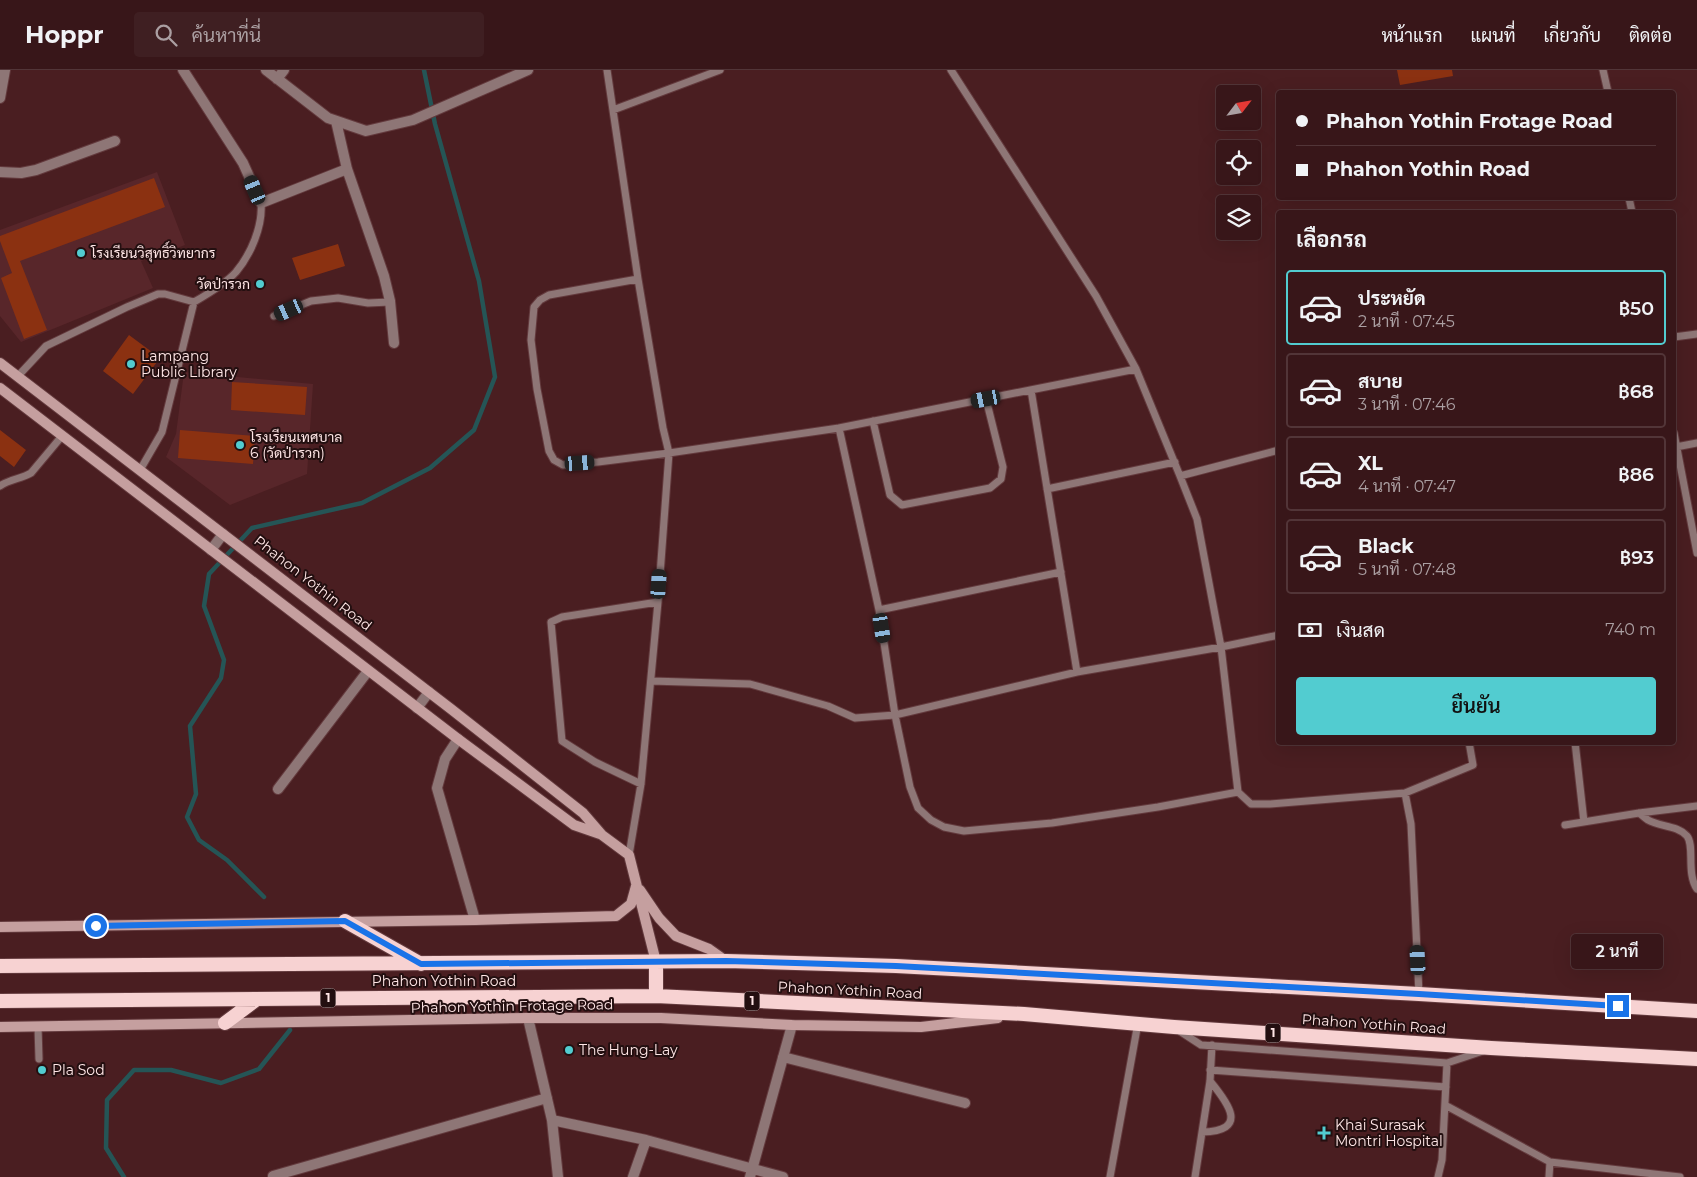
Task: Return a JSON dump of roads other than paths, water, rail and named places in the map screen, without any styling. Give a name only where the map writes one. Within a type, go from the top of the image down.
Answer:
[{"type":"highway","points":[[345,921],[421,964]]},
{"type":"highway","name":"Phahon Yothin Road","points":[[0,966],[726,961],[896,966],[1697,1011]]},
{"type":"highway","points":[[656,962],[656,996]]},
{"type":"highway","name":"Phahon Yothin Road","points":[[0,1001],[656,996],[1024,1014],[1174,1027],[1490,1048],[1697,1058]]},
{"type":"highway","points":[[225,1023],[257,999]]},
{"type":"main road","name":"Phahon Yothin Road","points":[[0,363],[429,692],[582,813],[602,835],[629,855]]},
{"type":"main road","name":"Phahon Yothin Road","points":[[0,388],[416,708],[574,825],[602,835]]},
{"type":"main road","points":[[629,855],[656,962]]},
{"type":"main road","points":[[0,927],[616,916],[631,904],[636,886]]},
{"type":"main road","points":[[636,886],[659,918],[676,936],[709,949],[726,961]]},
{"type":"main road","name":"Phahon Yothin Frotage Road","points":[[0,1027],[528,1018],[661,1018],[792,1025],[921,1027],[1024,1014]]},
{"type":"street","points":[[0,95],[5,70]]},
{"type":"street","points":[[183,70],[243,163],[261,203],[347,168]]},
{"type":"street","points":[[266,70],[328,118],[366,131],[413,120],[528,70]]},
{"type":"street","points":[[277,79],[284,70]]},
{"type":"street","points":[[336,121],[347,168],[379,262],[390,302],[394,343]]},
{"type":"street","points":[[0,172],[21,173],[36,170],[116,141]]},
{"type":"street","points":[[213,552],[226,537]]},
{"type":"street","points":[[278,789],[368,671]]},
{"type":"street","points":[[416,708],[429,692]]},
{"type":"street","points":[[458,739],[445,759],[438,788],[475,920]]},
{"type":"street","points":[[528,1018],[552,1120],[558,1177]]},
{"type":"street","points":[[752,1173],[792,1025]]},
{"type":"street","points":[[783,1057],[852,1076],[965,1103]]},
{"type":"street","points":[[272,1176],[547,1098]]},
{"type":"street","points":[[552,1120],[646,1140],[752,1173],[784,1177]]},
{"type":"street","points":[[633,1177],[646,1140]]},
{"type":"lane","points":[[607,70],[638,279],[668,453],[651,681],[641,784],[629,855]]},
{"type":"lane","points":[[613,110],[720,70]]},
{"type":"lane","points":[[952,70],[1096,296],[1136,369],[1175,462],[1197,520],[1221,647],[1238,792],[1251,804],[1405,793],[1473,765],[1470,745]]},
{"type":"lane","points":[[1603,70],[1608,90]]},
{"type":"lane","points":[[140,470],[162,432],[194,302],[235,273],[250,250],[260,222],[262,213],[261,203]]},
{"type":"lane","points":[[638,279],[549,294],[534,307],[532,340],[537,389],[549,451],[554,460],[563,465],[668,453],[839,428],[1136,369]]},
{"type":"lane","points":[[18,376],[46,346],[127,307],[158,294],[165,294],[194,302]]},
{"type":"lane","points":[[274,316],[311,302],[331,298],[344,298],[374,304],[390,302]]},
{"type":"lane","points":[[1676,337],[1697,334]]},
{"type":"lane","points":[[1031,390],[1077,672]]},
{"type":"lane","points":[[873,421],[890,495],[902,505],[990,488],[1001,479],[1003,467],[986,399]]},
{"type":"lane","points":[[839,428],[879,610],[895,715],[910,787],[918,808],[931,820],[944,827],[964,831],[1052,823],[1158,807],[1238,792]]},
{"type":"lane","points":[[0,486],[6,482],[31,474],[62,436]]},
{"type":"lane","points":[[1696,548],[1676,447],[1697,443]]},
{"type":"lane","points":[[1180,476],[1276,451]]},
{"type":"lane","points":[[1047,489],[1175,462]]},
{"type":"lane","points":[[879,610],[1061,572]]},
{"type":"lane","points":[[641,784],[595,762],[562,741],[551,622],[562,617],[658,602]]},
{"type":"lane","points":[[651,681],[750,684],[828,706],[855,718],[895,715],[1077,672],[1276,636]]},
{"type":"lane","points":[[1575,745],[1584,822]]},
{"type":"lane","points":[[1405,793],[1411,824],[1419,994]]},
{"type":"lane","points":[[1565,825],[1697,806]]},
{"type":"lane","points":[[1639,813],[1649,821],[1673,828],[1687,836],[1691,843],[1691,874],[1697,889]]},
{"type":"lane","points":[[1110,1177],[1138,1023]]},
{"type":"lane","points":[[38,1027],[39,1059]]},
{"type":"lane","points":[[1174,1027],[1201,1045],[1447,1063],[1490,1048]]},
{"type":"lane","points":[[1195,1177],[1210,1081],[1212,1046]]},
{"type":"lane","points":[[1438,1177],[1442,1160],[1447,1063]]},
{"type":"lane","points":[[1210,1070],[1446,1087]]},
{"type":"lane","points":[[1202,1132],[1223,1130],[1228,1125],[1230,1118],[1229,1107],[1210,1081]]},
{"type":"lane","points":[[1445,1105],[1550,1162],[1680,1177]]},
{"type":"lane","points":[[1549,1177],[1550,1162]]},
{"type":"lane","points":[[1595,1177],[1596,1168]]},
{"type":"waterway","points":[[264,897],[227,860],[199,840],[187,817],[196,794],[190,726],[221,678],[224,660],[204,606],[209,574],[252,528],[362,503],[430,468],[474,430],[495,377],[479,281],[435,124],[424,70]]},
{"type":"waterway","points":[[124,1177],[106,1148],[107,1100],[134,1070],[171,1070],[221,1083],[259,1069],[290,1030]]},
{"type":"place","name":"โรงเรียนวิสุทธิ์วิทยากร","points":[[81,253]]},
{"type":"place","name":"วัดป่ารวก","points":[[260,284]]},
{"type":"place","name":"Lampang Public Library","points":[[131,364]]},
{"type":"place","name":"โรงเรียนเทศบาล 6 (วัดป่ารวก)","points":[[240,445]]},
{"type":"place","name":"The Hung-Lay","points":[[569,1050]]},
{"type":"place","name":"Pla Sod","points":[[42,1070]]},
{"type":"place","name":"Khai Surasak Montri Hospital","points":[[1324,1133]]}]
